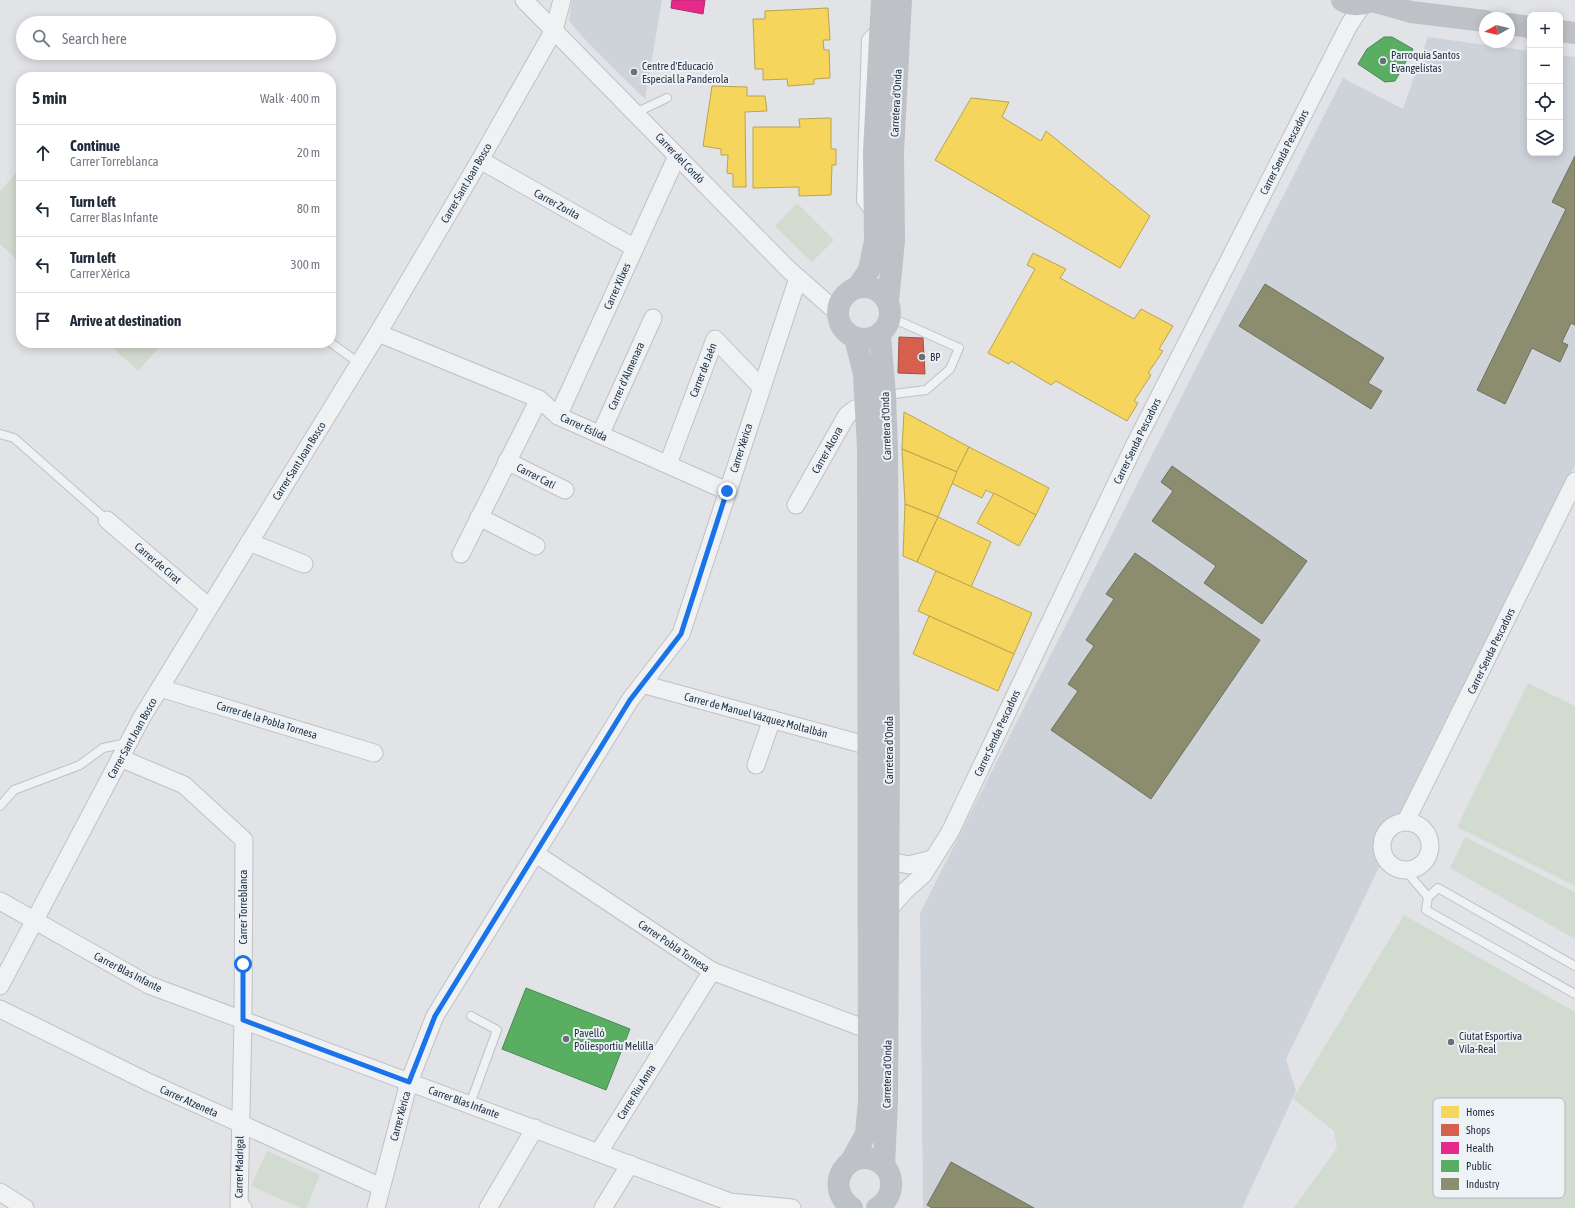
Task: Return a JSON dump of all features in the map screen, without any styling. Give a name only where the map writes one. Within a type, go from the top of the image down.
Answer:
[{"type":"main road","name":"Carretera d'Onda","points":[[857,288],[869,270],[875,241],[874,152],[882,0]]},
{"type":"main road","name":"Carretera d'Onda","points":[[884,1166],[887,1101],[889,861],[885,395],[886,318],[894,241],[894,152],[901,0]]},
{"type":"main road","points":[[1359,1],[1411,12],[1479,20]]},
{"type":"main road","points":[[1515,25],[1527,27]]},
{"type":"main road","points":[[1563,31],[1575,33]]},
{"type":"main road","points":[[866,287],[875,289],[882,294],[886,318],[872,338],[855,338],[843,328],[838,313],[843,297],[849,291],[866,287]]},
{"type":"main road","name":"Carretera d'Onda","points":[[844,1207],[838,1190],[838,1181],[845,1166],[851,1161],[866,1134],[869,1101],[867,407],[864,374],[855,338]]},
{"type":"main road","points":[[851,1161],[869,1158],[884,1166],[890,1176],[892,1184],[884,1205]]},
{"type":"street","name":"Carrer del Cordó","points":[[524,0],[798,278],[838,313]]},
{"type":"street","name":"Carrer Sant Joan Bosco","points":[[0,986],[124,750],[209,607],[378,333],[480,160],[554,30],[562,0]]},
{"type":"street","name":"Carrer Senda Pescadors","points":[[888,910],[905,891],[923,875],[950,832],[1135,444],[1349,25],[1359,1]]},
{"type":"street","name":"Carrer Xilxes","points":[[558,416],[677,156]]},
{"type":"street","name":"Carrer Zorita","points":[[480,160],[635,248]]},
{"type":"street","name":"Carrer Xèrica","points":[[376,1208],[409,1082],[435,1016],[630,700],[681,634],[798,278]]},
{"type":"street","name":"Carrer d'Almenara","points":[[600,435],[653,318]]},
{"type":"street","name":"Carrer Eslida","points":[[378,333],[539,399],[558,416],[727,491]]},
{"type":"street","name":"Carrer de Jaén","points":[[668,464],[715,339],[761,387]]},
{"type":"street","points":[[461,554],[539,399]]},
{"type":"street","name":"Carrer Alcora","points":[[796,505],[847,415],[855,409],[867,407]]},
{"type":"street","name":"Carrer Catí","points":[[507,461],[565,490]]},
{"type":"street","name":"Carrer Senda Pescadors","points":[[1406,821],[1575,481]]},
{"type":"street","points":[[479,516],[536,546]]},
{"type":"street","name":"Carrer de Cirat","points":[[106,520],[209,607]]},
{"type":"street","points":[[249,542],[304,564]]},
{"type":"street","name":"Carrer de Manuel Vázquez Moltalbán","points":[[642,684],[869,746]]},
{"type":"street","name":"Carrer de la Pobla Tornesa","points":[[160,688],[374,753]]},
{"type":"street","points":[[756,765],[772,720]]},
{"type":"street","name":"Carrer Torreblanca","points":[[124,750],[184,785],[244,840],[243,1020],[240,1124]]},
{"type":"street","points":[[1406,821],[1424,828],[1431,846],[1424,863],[1406,871],[1389,863],[1381,846],[1388,828],[1406,821]]},
{"type":"street","name":"Carrer Pobla Tornesa","points":[[536,854],[712,971],[869,1030]]},
{"type":"street","points":[[889,861],[909,865],[932,860]]},
{"type":"street","name":"Carrer Blas Infante","points":[[0,901],[149,985],[599,1152],[729,1205],[792,1208]]},
{"type":"street","name":"Carrer Riu Anna","points":[[599,1152],[712,971]]},
{"type":"street","name":"Carrer Atzeneta","points":[[0,1009],[148,1082],[381,1187]]},
{"type":"street","name":"Carrer Madrigal","points":[[240,1124],[239,1205],[243,1208]]},
{"type":"street","points":[[488,1208],[535,1128]]},
{"type":"street","points":[[603,1208],[630,1164]]},
{"type":"street","points":[[0,1192],[25,1208]]},
{"type":"lane","points":[[636,113],[667,98]]},
{"type":"lane","points":[[885,395],[926,390],[950,369],[959,348],[886,318]]},
{"type":"lane","points":[[336,347],[359,363]]},
{"type":"lane","points":[[0,434],[14,438],[106,520]]},
{"type":"lane","points":[[0,806],[14,790],[80,765],[103,748],[124,750]]},
{"type":"lane","points":[[1406,871],[1428,897]]},
{"type":"lane","points":[[1575,966],[1438,888],[1428,897],[1426,910],[1575,994]]},
{"type":"lane","points":[[470,1104],[497,1030],[471,1016]]},
{"type":"shaded area","name":"Centre d'Educació Especial la Panderola","points":[[572,0],[662,0],[645,99],[590,45],[569,21]]},
{"type":"shaded area","points":[[1428,37],[1479,44],[1479,48],[1508,48],[1527,51],[1527,156],[1563,156],[1563,55],[1575,57],[1575,465],[1286,1059],[1296,1091],[1242,1208],[923,1208],[920,913],[1343,78],[1403,109]]},
{"type":"shaded area","points":[[16,173],[16,258],[0,244],[0,191]]},
{"type":"shaded area","points":[[797,203],[834,240],[812,262],[775,226]]},
{"type":"shaded area","points":[[113,348],[159,348],[138,371]]},
{"type":"shaded area","points":[[1528,683],[1575,706],[1575,886],[1457,827]]},
{"type":"shaded area","points":[[1465,837],[1575,892],[1575,939],[1450,868]]},
{"type":"shaded area","name":"Ciutat Esportiva Vila-Real","points":[[1404,915],[1575,1012],[1575,1208],[1294,1208],[1337,1148],[1334,1131],[1293,1099]]},
{"type":"shaded area","points":[[267,1151],[320,1175],[306,1208],[300,1208],[251,1186]]},
{"type":"building: Homes","points":[[828,8],[830,40],[823,40],[824,50],[829,50],[830,78],[814,79],[814,84],[788,86],[787,79],[763,80],[763,69],[755,69],[753,19],[765,19],[765,11]]},
{"type":"building: Homes","points":[[712,86],[747,87],[747,96],[765,96],[767,111],[745,112],[746,187],[733,187],[733,174],[727,173],[728,155],[721,155],[721,149],[703,146]]},
{"type":"building: Homes","points":[[971,98],[1009,102],[1002,117],[1041,141],[1046,131],[1150,216],[1120,268],[935,160]]},
{"type":"building: Homes","points":[[831,118],[831,149],[836,149],[836,165],[832,165],[831,195],[799,196],[799,187],[753,188],[753,127],[800,127],[799,119]]},
{"type":"building: Homes","points":[[1033,253],[1066,269],[1060,278],[1134,319],[1141,309],[1173,326],[1159,349],[1163,351],[1148,373],[1151,375],[1134,401],[1138,403],[1127,421],[1056,381],[1051,385],[1011,361],[1009,364],[988,353],[1035,269],[1027,265]]},
{"type":"building: Homes","points":[[904,412],[969,447],[957,472],[902,449]]},
{"type":"building: Homes","points":[[969,447],[1049,488],[1036,515],[986,490],[982,498],[951,483]]},
{"type":"building: Homes","points":[[902,449],[957,472],[938,517],[905,504]]},
{"type":"building: Homes","points":[[994,493],[1036,515],[1019,546],[977,523]]},
{"type":"building: Homes","points":[[905,504],[938,517],[917,562],[903,556]]},
{"type":"building: Homes","points":[[938,517],[991,542],[971,587],[917,562]]},
{"type":"building: Homes","points":[[936,571],[1032,613],[1014,654],[918,611]]},
{"type":"building: Homes","points":[[929,616],[1014,654],[998,691],[913,654]]},
{"type":"building: Shops","points":[[899,337],[923,338],[925,374],[898,373]]},
{"type":"building: Health","points":[[672,0],[705,0],[703,14],[671,8]]},
{"type":"building: Public","points":[[1384,37],[1392,37],[1413,49],[1395,81],[1385,82],[1358,64],[1367,49]]},
{"type":"building: Public","name":"Pavelló Poliesportiu Melilla","points":[[526,988],[630,1029],[606,1090],[502,1049]]},
{"type":"building: Industry","points":[[1575,156],[1575,325],[1571,323],[1562,342],[1568,345],[1560,362],[1532,348],[1505,404],[1477,390],[1566,209],[1552,202]]},
{"type":"building: Industry","points":[[1265,284],[1384,358],[1368,383],[1382,391],[1371,409],[1239,326]]},
{"type":"building: Industry","points":[[1172,466],[1307,561],[1262,624],[1204,583],[1216,566],[1152,521],[1173,491],[1161,482]]},
{"type":"building: Industry","points":[[1135,553],[1260,640],[1151,799],[1051,730],[1078,691],[1068,684],[1094,646],[1086,640],[1114,599],[1106,594]]},
{"type":"building: Industry","points":[[951,1162],[1034,1208],[932,1208],[927,1205]]},
{"type":"place","name":"Parroquia Santos Evangelistas","points":[[1383,61]]},
{"type":"place","name":"Centre d'Educació Especial la Panderola","points":[[634,72]]},
{"type":"place","name":"BP","points":[[922,357]]},
{"type":"place","name":"Pavelló Poliesportiu Melilla","points":[[566,1039]]},
{"type":"place","name":"Ciutat Esportiva Vila-Real","points":[[1451,1042]]},
{"type":"route","points":[[243,964],[243,1020],[409,1082],[435,1016],[630,700],[681,634],[727,491]]}]
